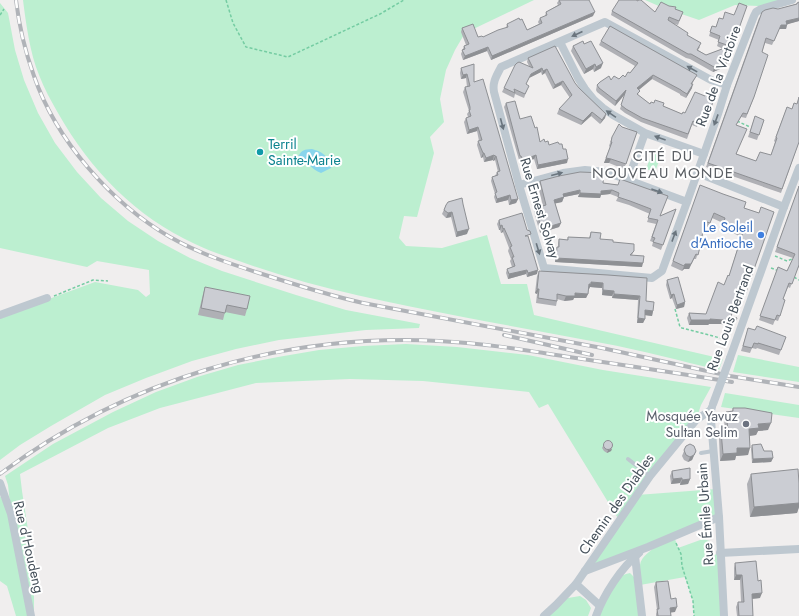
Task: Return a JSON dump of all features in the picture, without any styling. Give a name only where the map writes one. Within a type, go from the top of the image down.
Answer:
[{"type":"street","name":"Rue de la Victoire","points":[[687,202],[727,85],[756,12],[761,8],[792,0]]},
{"type":"street","points":[[704,154],[645,133],[613,115],[594,100],[585,89],[560,42],[605,22],[711,80],[727,85]]},
{"type":"street","name":"Rue Ernest Solvay","points":[[560,42],[501,67],[495,78],[493,86],[519,185],[544,268],[652,278],[662,271],[687,202]]},
{"type":"street","points":[[628,180],[645,133]]},
{"type":"street","name":"Rue Louis Bertrand","points":[[712,407],[799,168]]},
{"type":"street","points":[[519,185],[563,173],[585,170],[606,172],[687,202]]},
{"type":"street","points":[[698,173],[784,207]]},
{"type":"street","points":[[0,315],[47,298]]},
{"type":"street","name":"Rue Émile Urbain","points":[[712,407],[713,451],[719,517],[724,616]]},
{"type":"street","name":"Chemin des Diables","points":[[544,616],[576,584],[650,476],[696,420],[712,407]]},
{"type":"street","name":"Rue d'Houdeng","points":[[0,484],[11,514],[31,616]]},
{"type":"street","points":[[585,571],[648,547],[719,517]]},
{"type":"street","points":[[596,616],[615,580],[635,556],[648,547]]},
{"type":"street","points":[[720,553],[799,549]]},
{"type":"street","points":[[635,556],[642,616]]},
{"type":"street","points":[[576,584],[600,606]]},
{"type":"lane","points":[[701,453],[713,451]]},
{"type":"lane","points":[[628,459],[650,476]]},
{"type":"path","points":[[226,0],[233,23],[246,47],[288,57],[380,14],[404,0]]},
{"type":"path","points":[[0,15],[4,9]]},
{"type":"path","points":[[731,119],[750,127]]},
{"type":"path","points":[[767,254],[787,261],[792,259],[799,262]]},
{"type":"path","points":[[763,265],[783,273]]},
{"type":"path","points":[[790,275],[799,280]]},
{"type":"path","points":[[47,298],[93,280],[108,282]]},
{"type":"path","points":[[675,309],[682,328],[735,342]]},
{"type":"path","points":[[674,536],[681,554],[682,566],[693,600],[694,616]]},
{"type":"green space","name":"Terril Sainte-Marie","points":[[23,0],[534,0],[465,33],[455,50],[446,70],[440,99],[444,122],[430,137],[434,153],[417,217],[404,216],[399,238],[406,246],[442,248],[487,235],[501,284],[527,284],[534,315],[723,359],[719,370],[646,352],[406,306],[322,287],[266,271],[200,247],[173,233],[134,206],[116,190],[100,173],[71,134],[41,80],[33,57]]},
{"type":"green space","points":[[645,0],[783,0],[761,9],[758,6],[735,5],[699,20]]},
{"type":"green space","points":[[0,3],[8,13],[15,50],[24,80],[38,113],[55,143],[77,172],[101,198],[128,221],[158,241],[190,258],[222,271],[346,310],[420,324],[419,328],[366,330],[279,340],[236,349],[192,361],[105,395],[20,445],[0,460],[0,317],[95,282],[138,290],[146,297],[150,294],[149,270],[97,261],[87,267],[0,248]]},
{"type":"green space","points":[[653,150],[662,153],[655,172],[646,169]]},
{"type":"green space","points":[[406,344],[457,347],[528,355],[603,370],[711,387],[701,405],[696,420],[637,495],[716,489],[719,517],[674,536],[678,548],[703,539],[710,541],[711,556],[720,553],[724,616],[694,616],[693,601],[685,577],[640,585],[640,565],[642,559],[659,544],[585,571],[619,520],[548,404],[539,408],[529,392],[423,381],[350,379],[256,383],[160,408],[108,428],[20,474],[34,569],[34,616],[16,616],[7,586],[0,581],[0,496],[11,513],[8,485],[5,476],[53,444],[113,412],[156,392],[197,377],[238,365],[319,350]]},
{"type":"green space","points":[[738,355],[799,367],[799,382],[733,372]]},
{"type":"green space","points":[[725,393],[799,405],[799,418],[721,407]]},
{"type":"green space","points":[[630,573],[634,577],[642,616],[596,616],[621,576]]},
{"type":"green space","points":[[580,596],[586,600],[591,608],[588,616],[544,616],[562,599]]},
{"type":"water","points":[[312,149],[319,151],[326,156],[332,165],[331,168],[321,173],[298,157],[304,150]]},
{"type":"building","points":[[559,0],[589,0],[595,12],[492,56],[488,47],[465,56],[462,50],[465,49],[464,46],[469,44],[462,28],[473,24],[478,37],[483,37],[508,27],[507,24],[519,18],[520,20],[522,19],[527,30],[542,23],[540,18],[547,15],[546,12],[561,4]]},
{"type":"building","points":[[619,0],[641,0],[655,12],[661,2],[669,6],[676,7],[675,9],[683,12],[679,21],[669,17],[668,20],[688,33],[687,35],[701,43],[697,50],[706,55],[730,46],[718,42],[720,36],[710,32],[712,26],[716,27],[719,18],[723,19],[725,12],[734,15],[739,3],[747,6],[726,63],[714,67],[612,11]]},
{"type":"building","points":[[799,2],[799,18],[786,21],[787,25],[781,25],[774,41],[766,38],[762,52],[768,55],[754,97],[747,114],[743,113],[736,125],[747,129],[736,154],[756,161],[760,152],[771,155],[787,107],[792,109],[794,103],[797,104],[799,97],[799,142],[782,189],[708,163],[762,12],[773,8],[778,9],[797,4]]},
{"type":"building","points":[[610,26],[697,75],[687,94],[653,75],[637,88],[640,91],[637,94],[650,104],[651,102],[654,103],[655,100],[664,103],[663,106],[682,114],[683,112],[685,113],[695,92],[705,96],[706,93],[715,96],[706,122],[700,119],[698,123],[693,121],[688,134],[642,118],[626,109],[621,105],[626,90],[616,101],[599,88],[597,85],[609,76],[611,80],[614,76],[619,79],[623,75],[625,77],[628,72],[630,73],[638,63],[601,41]]},
{"type":"building","points":[[583,41],[584,44],[591,41],[603,63],[596,67],[595,64],[586,69],[573,46]]},
{"type":"building","points":[[555,46],[575,83],[606,114],[602,120],[592,112],[583,121],[559,109],[572,95],[563,81],[555,85],[547,69],[543,71],[542,68],[531,74],[526,84],[529,86],[525,94],[514,89],[515,93],[504,88],[517,63],[519,62],[533,68],[528,58]]},
{"type":"building","points":[[474,64],[474,82],[483,79],[518,199],[511,200],[510,195],[497,199],[495,193],[497,192],[492,177],[498,175],[497,172],[500,171],[496,156],[494,155],[486,158],[478,141],[482,140],[478,127],[469,130],[466,118],[471,116],[465,87],[470,86],[467,74],[463,75],[461,68]]},
{"type":"building","points":[[515,101],[520,119],[531,116],[535,128],[537,127],[540,142],[544,139],[545,142],[548,141],[549,145],[558,142],[559,144],[562,144],[563,149],[566,149],[568,159],[538,165],[536,155],[523,160],[520,156],[506,103]]},
{"type":"building","points":[[755,116],[764,120],[759,135],[750,132]]},
{"type":"building","points":[[619,124],[622,127],[637,132],[626,164],[606,158],[612,142],[612,137]]},
{"type":"building","points":[[580,172],[604,173],[603,183],[618,185],[620,179],[668,196],[660,216],[676,209],[663,245],[653,242],[655,238],[652,237],[658,220],[648,218],[651,209],[618,197],[619,193],[612,190],[601,191],[601,194],[580,193],[580,190],[563,194],[564,197],[554,200],[561,223],[541,229],[536,208],[546,205],[540,181]]},
{"type":"building","points":[[700,185],[746,202],[744,208],[759,213],[761,207],[774,212],[745,295],[740,293],[731,316],[737,318],[734,324],[723,320],[691,320],[689,313],[706,314],[718,282],[724,285],[728,275],[729,276],[743,232],[723,224],[725,218],[714,213],[710,223],[707,222],[703,230],[698,255],[696,254],[691,264],[685,264],[684,266],[673,261]]},
{"type":"building","points":[[799,186],[799,265],[792,284],[789,283],[783,299],[785,300],[780,316],[777,315],[775,320],[760,316],[778,267],[787,271],[795,254],[777,247]]},
{"type":"building","points":[[462,198],[469,229],[457,232],[452,212],[448,213],[444,210],[448,202]]},
{"type":"building","points":[[522,213],[527,230],[530,231],[531,234],[525,236],[528,236],[538,270],[528,273],[527,270],[509,274],[507,269],[515,266],[512,257],[514,257],[510,247],[512,246],[504,228],[503,229],[502,225],[500,226],[499,220]]},
{"type":"building","points":[[591,232],[601,233],[600,239],[634,244],[634,251],[630,255],[644,256],[643,263],[556,258],[557,247],[559,247],[559,239],[568,240],[568,237],[590,238]]},
{"type":"building","points":[[539,271],[647,278],[646,301],[654,302],[653,311],[645,310],[645,319],[638,318],[640,296],[614,294],[614,291],[603,290],[603,283],[591,282],[591,284],[589,284],[588,294],[575,293],[575,296],[566,296],[557,294],[557,301],[538,298],[539,289],[537,289]]},
{"type":"building","points":[[678,277],[685,302],[677,305],[674,294],[671,295],[667,280]]},
{"type":"building","points":[[205,287],[250,296],[247,309],[227,305],[225,313],[201,308]]},
{"type":"building","points":[[757,326],[786,337],[781,350],[758,343],[754,343],[752,348],[743,346],[748,328],[755,330]]},
{"type":"building","points":[[733,408],[745,408],[772,413],[771,423],[758,424],[759,428],[749,429],[750,448],[737,448],[737,453],[723,454],[721,431],[728,430],[726,412],[733,411]]},
{"type":"building","points":[[608,440],[613,445],[608,450],[603,445]]},
{"type":"building","points":[[690,444],[694,446],[696,451],[694,455],[690,457],[686,455],[684,450],[686,446]]},
{"type":"building","points":[[761,444],[764,451],[772,451],[773,458],[753,459],[752,445]]},
{"type":"building","points":[[690,468],[690,479],[673,479],[672,471]]},
{"type":"building","points":[[798,469],[799,503],[754,507],[751,474]]},
{"type":"building","points":[[756,561],[758,581],[761,580],[762,593],[752,594],[753,616],[739,616],[738,602],[744,602],[742,575],[736,575],[735,563]]},
{"type":"building","points":[[668,581],[671,599],[676,598],[677,607],[670,608],[671,616],[658,616],[657,609],[659,609],[656,582]]},
{"type":"railway","points":[[16,0],[23,38],[34,76],[56,123],[71,146],[88,168],[127,206],[148,223],[191,248],[247,269],[363,303],[602,348],[730,376],[799,387]]},
{"type":"railway","points":[[504,335],[592,355]]},
{"type":"railway","points":[[0,474],[49,441],[100,412],[153,388],[208,369],[264,355],[322,345],[380,341],[439,341],[471,343],[520,349],[732,382]]},
{"type":"place","name":"Terril Sainte-Marie","points":[[260,152]]},
{"type":"place","name":"Le Soleil d'Antioche","points":[[761,235]]},
{"type":"place","name":"Mosquée Yavuz Sultan Selim","points":[[746,424]]},
{"type":"district","name":"CITÉ DU NOUVEAU MONDE","points":[[663,164]]}]
